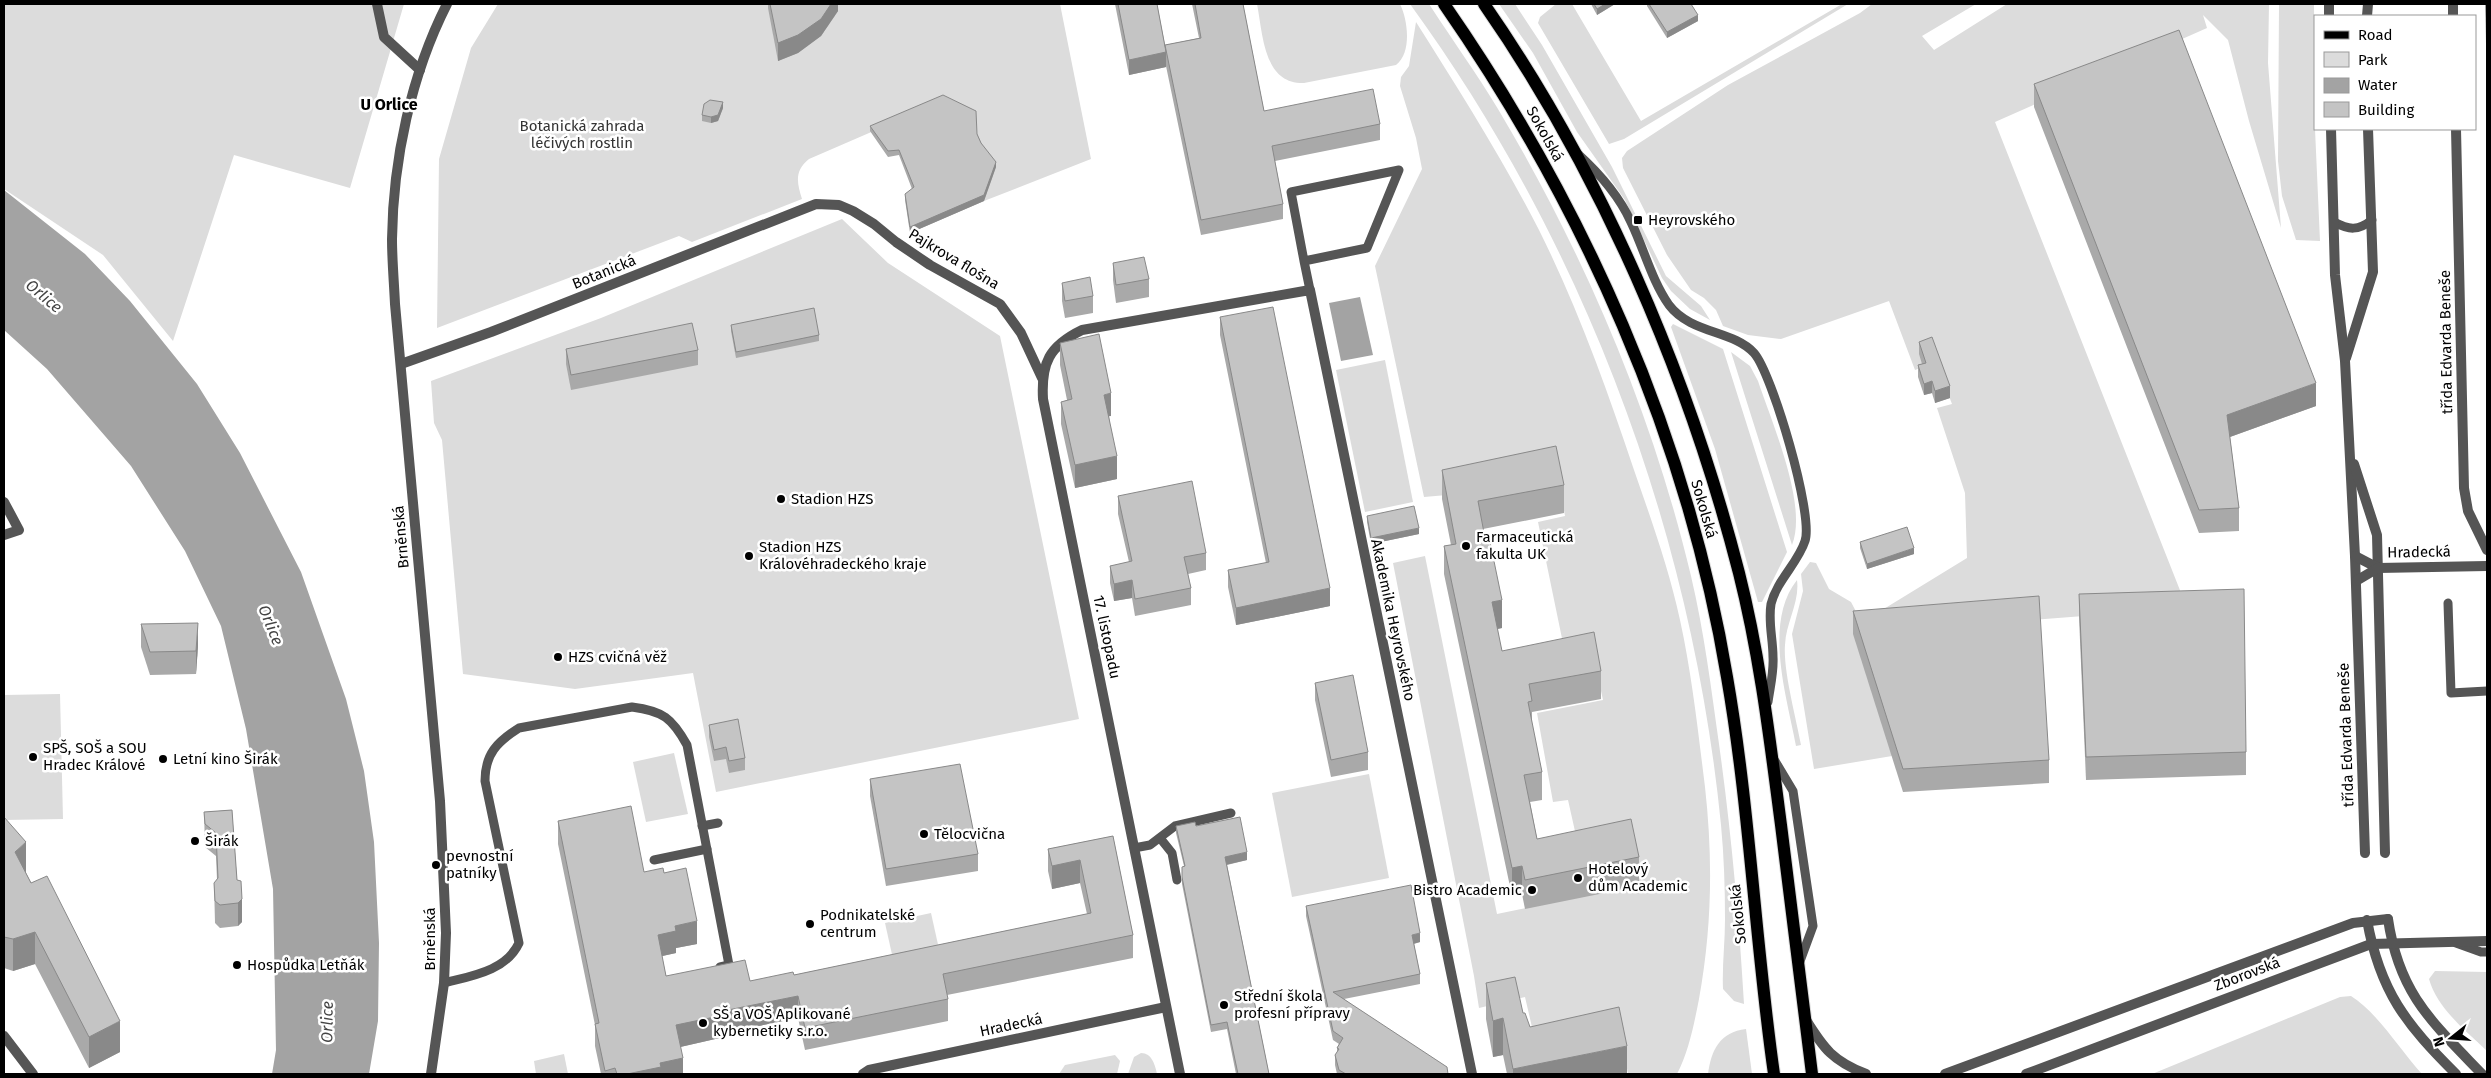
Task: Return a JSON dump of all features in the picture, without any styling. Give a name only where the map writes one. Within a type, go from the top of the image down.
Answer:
[{"type":"main road","name":"Sokolská","points":[[1444,4],[1522,123],[1577,227],[1628,338],[1679,479],[1713,606],[1727,676],[1745,806],[1755,922],[1774,1074]]},
{"type":"main road","name":"Sokolská","points":[[1484,4],[1518,56],[1570,147],[1638,280],[1685,398],[1718,495],[1739,574],[1766,710],[1812,1074]]},
{"type":"street","points":[[377,4],[384,37],[420,70]]},
{"type":"street","name":"Brněnská","points":[[431,1074],[444,983],[446,933],[440,802],[401,364],[392,240],[395,187],[405,131],[420,70],[432,34],[447,4]]},
{"type":"street","name":"třída Edvarda Beneše","points":[[2331,130],[2335,275],[2345,361],[2350,448],[2365,853]]},
{"type":"street","name":"třída Edvarda Beneše","points":[[2345,361],[2373,272],[2368,130]]},
{"type":"street","name":"třída Edvarda Beneše","points":[[2456,130],[2464,488],[2468,511],[2487,550]]},
{"type":"street","name":"Botanická","points":[[401,364],[492,332],[816,204]]},
{"type":"street","name":"Pajkrova flošna","points":[[816,204],[839,206],[853,211],[930,265],[1000,304],[1021,333],[1042,378]]},
{"type":"street","name":"17. listopadu","points":[[1180,1074],[1045,408],[1042,378],[1052,351],[1065,339],[1082,330],[1310,290]]},
{"type":"street","name":"Akademika Heyrovského","points":[[1310,290],[1472,1074]]},
{"type":"street","name":"třída Edvarda Beneše","points":[[2350,448],[2377,535],[2385,853]]},
{"type":"street","points":[[4,502],[19,530],[4,535]]},
{"type":"street","points":[[2355,556],[2378,568]]},
{"type":"street","name":"Hradecká","points":[[2356,582],[2378,568],[2487,566]]},
{"type":"street","name":"Zborovská","points":[[1945,1074],[2367,920],[2388,919],[2392,942]]},
{"type":"street","points":[[2367,920],[2371,944],[2379,971],[2399,1010],[2423,1041],[2456,1074]]},
{"type":"street","name":"Zborovská","points":[[2026,1074],[2371,944],[2487,941]]},
{"type":"street","points":[[2392,942],[2398,967],[2416,1001],[2482,1074]]},
{"type":"street","name":"Hradecká","points":[[863,1074],[869,1070],[1166,1007]]},
{"type":"street","points":[[1805,1019],[1822,1046],[1831,1056],[1845,1066],[1866,1074]]},
{"type":"street","points":[[4,1036],[33,1074]]},
{"type":"lane","points":[[1570,147],[1592,167],[1617,199],[1630,221],[1659,288],[1673,309],[1703,329],[1745,346],[1762,365],[1771,386],[1799,480],[1806,510],[1807,532],[1805,542],[1776,591],[1771,605],[1770,626],[1774,658],[1766,710]]},
{"type":"lane","points":[[1304,261],[1367,248],[1399,170],[1292,192],[1304,261],[1310,290]]},
{"type":"lane","points":[[2334,222],[2345,228],[2355,229],[2372,220]]},
{"type":"lane","points":[[2448,603],[2451,693],[2487,691]]},
{"type":"lane","points":[[444,983],[483,973],[508,958],[519,943],[485,781],[486,763],[492,749],[503,738],[519,728],[632,707],[651,710],[669,718],[686,745],[729,965],[712,968]]},
{"type":"lane","points":[[1772,757],[1793,791],[1813,926],[1798,967]]},
{"type":"lane","points":[[1134,848],[1150,845],[1175,826],[1231,813]]},
{"type":"lane","points":[[702,826],[718,823]]},
{"type":"lane","points":[[1160,838],[1172,853],[1177,880]]},
{"type":"lane","points":[[654,860],[706,849]]},
{"type":"lane","points":[[2451,941],[2481,952],[2487,952]]},
{"type":"green space","points":[[4,4],[404,4],[350,188],[234,155],[173,341],[103,255],[4,189]]},
{"type":"green space","name":"Botanická zahrada léčivých rostlin","points":[[498,4],[1060,4],[1091,159],[984,201],[996,167],[943,101],[809,159],[801,168],[798,178],[802,199],[692,242],[679,236],[437,328],[439,159],[471,48]]},
{"type":"green space","points":[[1257,4],[1400,4],[1405,19],[1407,36],[1404,53],[1396,65],[1304,83],[1290,81],[1280,75],[1267,55]]},
{"type":"green space","points":[[1410,4],[1429,4],[1490,96],[1529,164],[1587,277],[1635,394],[1656,454],[1691,576],[1707,659],[1731,841],[1744,1004],[1734,1001],[1723,989],[1725,884],[1723,848],[1706,715],[1685,606],[1656,499],[1620,394],[1577,291],[1528,192],[1472,96]]},
{"type":"green space","points":[[1499,4],[1515,4],[1542,45],[1612,167],[1666,276],[1701,306],[1710,320],[1690,309],[1671,291],[1662,278],[1625,200],[1577,132],[1533,53]]},
{"type":"green space","points":[[1556,4],[1572,4],[1641,121],[1842,4],[1848,4],[1624,139],[1609,144],[1538,23],[1540,17]]},
{"type":"green space","points":[[1872,4],[1976,4],[1922,36],[1934,50],[2007,4],[2269,4],[2268,63],[2281,228],[2249,121],[2228,40],[2203,15],[2207,28],[1995,122],[2187,608],[1994,623],[1874,615],[1967,558],[1965,493],[1937,408],[1952,404],[1936,362],[1915,370],[1889,301],[1781,339],[1748,335],[1723,326],[1716,310],[1704,298],[1691,290],[1667,255],[1623,168],[1622,158],[1627,151],[1728,85],[1860,13]]},
{"type":"green space","points":[[2279,4],[2314,4],[2314,130],[2320,241],[2296,240],[2282,196],[2278,161]]},
{"type":"green space","points":[[1416,22],[1495,150],[1553,259],[1591,348],[1613,409],[1659,544],[1676,601],[1688,661],[1697,724],[1708,814],[1710,867],[1707,946],[1699,999],[1691,1037],[1677,1074],[1628,1074],[1621,1036],[1538,1053],[1525,997],[1479,1008],[1393,563],[1425,556],[1497,914],[1526,908],[1581,858],[1568,800],[1553,802],[1537,713],[1603,700],[1594,659],[1565,653],[1538,522],[1565,516],[1557,472],[1447,495],[1424,497],[1375,266],[1422,169],[1416,138],[1400,86],[1401,77],[1409,66]]},
{"type":"green space","name":"Stadion HZS Královéhradeckého kraje","points":[[842,219],[888,263],[1000,336],[1079,719],[716,792],[693,673],[575,689],[463,674],[442,440],[434,423],[431,381],[601,318]]},
{"type":"green space","points":[[1673,324],[1723,349],[1787,552],[1762,602],[1758,602],[1715,449],[1671,327]]},
{"type":"green space","points":[[1731,352],[1750,366],[1758,381],[1779,441],[1792,487],[1795,508],[1796,528],[1792,545]]},
{"type":"green space","points":[[1385,360],[1413,502],[1365,512],[1336,370]]},
{"type":"green space","points":[[1810,562],[1816,563],[1829,589],[1851,602],[1862,623],[1892,756],[1814,769],[1792,634],[1803,591],[1801,574]]},
{"type":"green space","points":[[1797,580],[1797,596],[1785,645],[1788,681],[1801,745],[1796,746],[1783,683],[1779,638],[1781,617],[1787,597]]},
{"type":"green space","name":"SPŠ, SOŠ a SOU Hradec Králové","points":[[60,694],[63,819],[4,820],[4,695]]},
{"type":"green space","points":[[674,753],[688,814],[646,822],[633,762]]},
{"type":"green space","points":[[1369,774],[1389,878],[1292,897],[1272,793]]},
{"type":"green space","points":[[931,913],[941,958],[895,968],[885,923]]},
{"type":"green space","points":[[2435,971],[2487,972],[2487,1051],[2453,1018],[2438,1000],[2429,979]]},
{"type":"green space","points":[[2351,996],[2379,1021],[2422,1074],[2152,1074],[2340,997]]},
{"type":"green space","points":[[1746,1029],[1752,1074],[1708,1074],[1714,1050],[1723,1038]]},
{"type":"green space","points":[[1141,1053],[1150,1057],[1157,1074],[1128,1074],[1134,1057]]},
{"type":"green space","points":[[564,1054],[568,1074],[536,1074],[534,1061]]},
{"type":"green space","points":[[1115,1055],[1120,1061],[1117,1074],[1059,1074],[1065,1065]]},
{"type":"water","name":"Orlice","points":[[4,190],[85,254],[130,301],[197,384],[240,453],[301,572],[346,699],[364,771],[374,842],[379,943],[378,1021],[369,1074],[272,1074],[276,1050],[273,889],[246,729],[221,626],[185,551],[131,466],[47,369],[4,330]]},
{"type":"water","points":[[1360,297],[1373,355],[1341,361],[1329,303]]},
{"type":"building","points":[[770,4],[831,4],[821,19],[798,35],[778,43]]},
{"type":"building","points":[[1118,4],[1157,4],[1166,52],[1129,60]]},
{"type":"building","points":[[1195,4],[1243,4],[1264,111],[1373,89],[1380,124],[1272,146],[1283,204],[1201,220],[1165,45],[1201,38]]},
{"type":"building","points":[[1594,4],[1605,4],[1597,9]]},
{"type":"building","points":[[1649,4],[1691,4],[1698,15],[1667,32]]},
{"type":"building","points":[[2179,30],[2316,383],[2227,415],[2239,508],[2199,510],[2034,84]]},
{"type":"building","points":[[943,95],[976,111],[977,134],[981,143],[996,162],[984,195],[910,227],[905,194],[914,187],[899,150],[888,151],[870,126]]},
{"type":"building","points":[[710,100],[723,102],[718,115],[711,117],[702,115],[704,104]]},
{"type":"building","points":[[1144,257],[1149,279],[1116,285],[1113,263]]},
{"type":"building","points":[[1090,277],[1093,296],[1065,301],[1062,283]]},
{"type":"building","points":[[1273,307],[1330,588],[1236,608],[1228,570],[1269,562],[1220,317]]},
{"type":"building","points":[[814,308],[819,335],[736,352],[731,325]]},
{"type":"building","points":[[692,323],[698,350],[571,375],[566,349]]},
{"type":"building","points":[[1099,334],[1111,393],[1104,395],[1117,456],[1075,465],[1061,402],[1072,399],[1060,343]]},
{"type":"building","points":[[1932,337],[1950,386],[1935,391],[1932,381],[1924,384],[1918,365],[1926,363],[1919,342]]},
{"type":"building","points":[[1556,446],[1564,485],[1478,501],[1485,538],[1489,537],[1502,600],[1492,602],[1502,651],[1594,632],[1601,671],[1529,684],[1532,701],[1528,702],[1542,772],[1524,775],[1537,839],[1631,819],[1639,857],[1525,880],[1522,866],[1512,868],[1444,546],[1456,544],[1442,470]]},
{"type":"building","points":[[1192,481],[1206,553],[1184,557],[1191,588],[1135,599],[1132,580],[1114,584],[1110,566],[1132,561],[1118,496]]},
{"type":"building","points":[[1414,506],[1419,528],[1371,538],[1367,516]]},
{"type":"building","points":[[1907,527],[1914,548],[1867,564],[1860,542]]},
{"type":"building","points":[[2244,589],[2246,752],[2086,757],[2079,594]]},
{"type":"building","points":[[2039,596],[2049,760],[1903,769],[1853,611]]},
{"type":"building","points":[[198,623],[196,651],[150,652],[141,624]]},
{"type":"building","points":[[1353,675],[1368,752],[1331,760],[1315,683]]},
{"type":"building","points":[[738,719],[745,758],[729,761],[726,747],[714,750],[709,725]]},
{"type":"building","name":"Tělocvična","points":[[960,764],[978,854],[886,869],[870,779]]},
{"type":"building","points":[[631,806],[644,872],[663,868],[664,873],[686,868],[697,921],[675,926],[676,931],[658,935],[666,976],[745,960],[750,981],[793,972],[794,975],[1091,913],[1080,860],[1052,866],[1048,849],[1113,836],[1133,935],[943,974],[948,999],[805,1028],[798,996],[723,1011],[724,1015],[676,1025],[683,1058],[660,1063],[661,1067],[627,1074],[617,1074],[615,1068],[605,1071],[595,1024],[599,1023],[558,821]]},
{"type":"building","points":[[232,810],[237,880],[241,881],[242,899],[238,903],[220,905],[215,901],[214,883],[218,878],[216,833],[205,824],[204,812]]},
{"type":"building","points":[[4,817],[26,842],[15,852],[31,883],[47,876],[120,1021],[89,1037],[35,932],[13,939],[4,937]]},
{"type":"building","points":[[1240,817],[1247,852],[1225,857],[1269,1074],[1238,1074],[1227,1022],[1211,1025],[1182,877],[1182,867],[1185,866],[1176,826],[1195,822],[1196,826]]},
{"type":"building","points":[[1411,885],[1420,933],[1412,935],[1420,974],[1333,992],[1447,1067],[1448,1074],[1346,1074],[1339,1070],[1335,1055],[1343,1038],[1333,1031],[1306,906]]},
{"type":"building","points":[[1515,977],[1523,1013],[1525,1013],[1530,1027],[1619,1007],[1627,1046],[1513,1069],[1503,1018],[1493,1021],[1486,983]]},
{"type":"place","name":"Heyrovského","points":[[1638,220]]},
{"type":"place","name":"Stadion HZS","points":[[781,499]]},
{"type":"place","name":"Farmaceutická fakulta UK","points":[[1466,546]]},
{"type":"place","name":"Stadion HZS Královéhradeckého kraje","points":[[749,556]]},
{"type":"place","name":"HZS cvičná věž","points":[[558,657]]},
{"type":"place","name":"SPŠ, SOŠ a SOU Hradec Králové","points":[[33,757]]},
{"type":"place","name":"Letní kino Širák","points":[[163,759]]},
{"type":"place","name":"Tělocvična","points":[[924,834]]},
{"type":"place","name":"Širák","points":[[195,841]]},
{"type":"place","name":"pevnostní patníky","points":[[436,865]]},
{"type":"place","name":"Hotelový dům Academic","points":[[1578,878]]},
{"type":"place","name":"Bistro Academic","points":[[1532,890]]},
{"type":"place","name":"Podnikatelské centrum","points":[[810,924]]},
{"type":"place","name":"Hospůdka Letňák","points":[[237,965]]},
{"type":"place","name":"Střední škola profesní přípravy","points":[[1224,1005]]},
{"type":"place","name":"SŠ a VOŠ Aplikované kybernetiky s.r.o.","points":[[703,1023]]},
{"type":"district","name":"U Orlice","points":[[389,104]]}]
